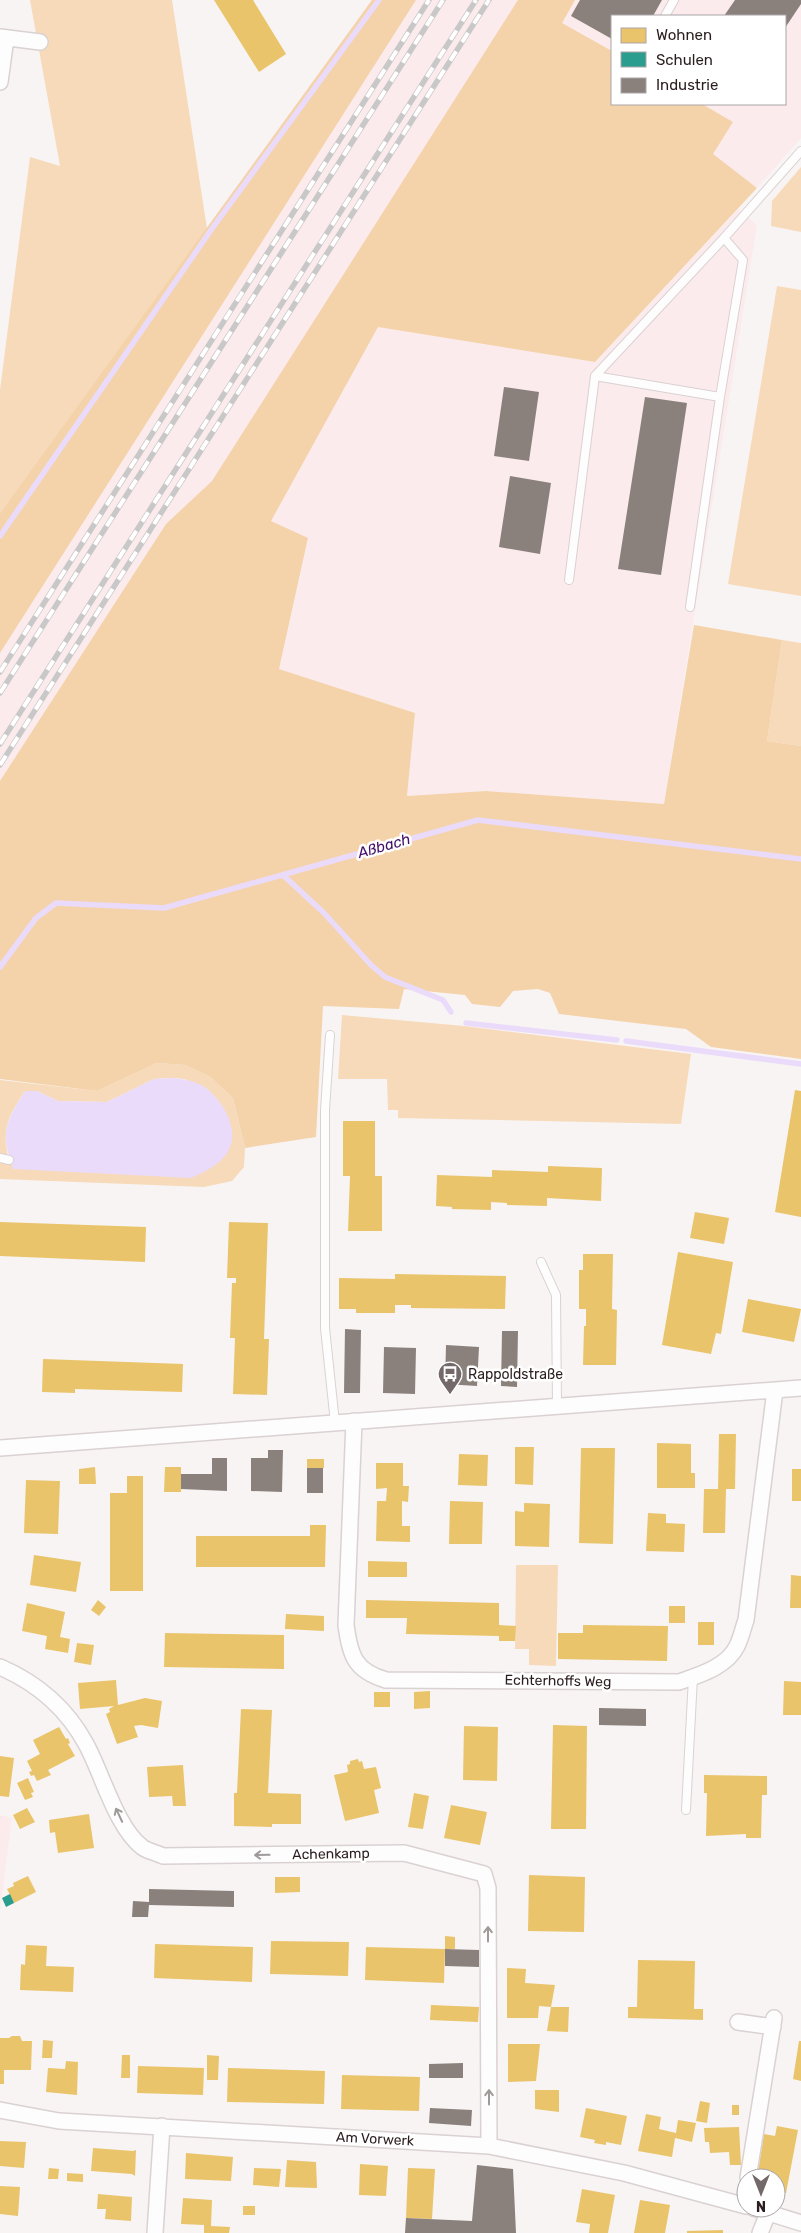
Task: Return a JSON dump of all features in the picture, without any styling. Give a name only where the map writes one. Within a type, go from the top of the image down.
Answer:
[{"type":"street","points":[[0,82],[3,37],[40,42]]},
{"type":"street","points":[[0,1448],[801,1388]]},
{"type":"street","name":"Echterhoffs Weg","points":[[354,1421],[346,1626],[348,1643],[356,1661],[370,1675],[386,1680],[678,1682],[722,1663],[737,1647],[746,1620],[775,1390]]},
{"type":"street","name":"Achenkamp","points":[[0,1667],[17,1675],[59,1705],[86,1743],[124,1826],[142,1847],[163,1856],[404,1853],[484,1874],[488,1888],[489,2146]]},
{"type":"street","points":[[738,2022],[773,2022],[750,2168]]},
{"type":"street","name":"Am Vorwerk","points":[[0,2110],[59,2121],[489,2146],[624,2172],[736,2200]]},
{"type":"street","points":[[155,2233],[162,2126]]},
{"type":"street","name":"Am Vorwerk","points":[[786,2217],[801,2223]]},
{"type":"street","points":[[755,2218],[760,2233]]},
{"type":"lane","points":[[666,15],[674,0]]},
{"type":"lane","points":[[569,580],[595,376],[724,238],[801,151]]},
{"type":"lane","points":[[690,607],[720,397],[743,260],[724,238]]},
{"type":"lane","points":[[595,376],[720,397]]},
{"type":"lane","points":[[330,1035],[325,1110],[325,1328],[335,1423]]},
{"type":"lane","points":[[0,1158],[9,1160]]},
{"type":"lane","points":[[540,1262],[556,1295],[556,1406]]},
{"type":"lane","points":[[686,1810],[693,1677]]},
{"type":"shaded area","points":[[30,0],[172,0],[207,229],[0,513],[0,390],[30,157],[60,166]]},
{"type":"shaded area","points":[[372,0],[801,0],[801,138],[757,188],[712,154],[733,122],[704,105],[786,105],[786,15],[611,15],[611,50],[575,30],[408,332],[595,362],[738,209],[757,225],[664,804],[486,791],[407,796],[415,713],[279,669],[308,540],[0,985],[0,513]]},
{"type":"shaded area","points":[[372,0],[416,0],[0,653],[0,513]]},
{"type":"shaded area","points":[[518,0],[575,0],[562,23],[611,50],[611,105],[704,105],[733,122],[713,154],[757,188],[595,362],[378,327],[271,521],[308,538],[279,669],[415,713],[407,796],[486,791],[664,804],[694,625],[782,640],[767,741],[801,746],[801,1059],[711,1047],[686,1029],[559,1014],[550,993],[538,989],[513,991],[500,1007],[472,1004],[465,995],[404,989],[399,1009],[323,1006],[316,1137],[245,1148],[233,1098],[209,1076],[185,1065],[157,1063],[97,1091],[0,1079],[0,781],[166,524],[212,481]]},
{"type":"shaded area","points":[[801,167],[801,232],[771,226],[772,201]]},
{"type":"shaded area","points":[[777,286],[801,290],[801,596],[728,584]]},
{"type":"shaded area","points":[[782,640],[801,643],[801,746],[767,741]]},
{"type":"shaded area","points":[[342,1015],[464,1026],[691,1054],[681,1124],[398,1118],[398,1110],[388,1110],[387,1079],[338,1079]]},
{"type":"shaded area","points":[[157,1063],[185,1065],[209,1076],[233,1098],[245,1148],[244,1167],[232,1181],[204,1187],[0,1179],[0,1080],[97,1091]],"holes":[[[154,1079],[184,1079],[204,1087],[9,1160],[6,1131],[10,1116],[25,1091],[37,1091],[58,1101],[107,1102]]]},
{"type":"shaded area","points":[[173,1078],[189,1080],[209,1091],[226,1112],[232,1128],[229,1150],[221,1161],[203,1173],[191,1178],[13,1169],[7,1146],[7,1128],[13,1111],[25,1091],[37,1091],[58,1101],[107,1102],[154,1079]]},
{"type":"shaded area","points":[[516,1565],[558,1565],[556,1666],[529,1665],[529,1649],[515,1649]]},
{"type":"shaded area","points":[[0,1815],[12,1818],[0,1910]]},
{"type":"building: Wohnen","points":[[214,0],[253,0],[286,54],[259,72]]},
{"type":"building: Wohnen","points":[[795,1090],[801,1091],[801,1217],[775,1212]]},
{"type":"building: Wohnen","points":[[343,1121],[375,1121],[375,1176],[382,1176],[382,1231],[348,1231],[350,1176],[343,1176]]},
{"type":"building: Wohnen","points":[[548,1166],[602,1168],[601,1201],[547,1198],[547,1206],[507,1205],[507,1203],[491,1202],[491,1210],[452,1209],[452,1207],[436,1206],[437,1175],[492,1177],[492,1170],[548,1172]]},
{"type":"building: Wohnen","points":[[695,1212],[729,1218],[724,1244],[690,1238]]},
{"type":"building: Wohnen","points":[[0,1222],[146,1227],[145,1262],[0,1256]]},
{"type":"building: Wohnen","points":[[229,1222],[268,1223],[264,1339],[269,1339],[267,1395],[233,1394],[235,1338],[230,1338],[232,1283],[236,1283],[236,1278],[227,1278]]},
{"type":"building: Wohnen","points":[[678,1252],[733,1262],[721,1334],[716,1333],[711,1354],[662,1345]]},
{"type":"building: Wohnen","points":[[583,1254],[613,1254],[612,1309],[617,1310],[616,1365],[583,1365],[586,1309],[579,1309],[579,1270],[583,1270]]},
{"type":"building: Wohnen","points":[[395,1274],[506,1276],[505,1309],[411,1308],[411,1305],[395,1305],[395,1313],[356,1313],[356,1309],[339,1309],[339,1278],[395,1279]]},
{"type":"building: Wohnen","points":[[748,1299],[801,1309],[794,1342],[742,1332]]},
{"type":"building: Wohnen","points":[[43,1359],[183,1364],[182,1392],[75,1389],[75,1393],[42,1392]]},
{"type":"building: Wohnen","points":[[719,1434],[736,1434],[735,1489],[726,1489],[725,1533],[703,1533],[704,1489],[718,1489]]},
{"type":"building: Wohnen","points":[[657,1443],[691,1444],[691,1473],[695,1473],[695,1488],[657,1488]]},
{"type":"building: Wohnen","points":[[515,1447],[534,1447],[533,1485],[515,1484]]},
{"type":"building: Wohnen","points":[[581,1448],[615,1448],[613,1544],[579,1543]]},
{"type":"building: Wohnen","points":[[459,1454],[488,1455],[487,1486],[458,1485]]},
{"type":"building: Wohnen","points":[[307,1459],[324,1459],[324,1468],[307,1468]]},
{"type":"building: Wohnen","points":[[376,1463],[403,1463],[403,1486],[409,1486],[408,1502],[402,1501],[402,1526],[410,1526],[410,1542],[376,1541],[377,1501],[386,1501],[387,1488],[376,1489]]},
{"type":"building: Wohnen","points":[[95,1467],[96,1484],[79,1484],[79,1469]]},
{"type":"building: Wohnen","points":[[165,1467],[181,1467],[181,1492],[164,1492]]},
{"type":"building: Wohnen","points":[[792,1469],[801,1469],[801,1501],[792,1501]]},
{"type":"building: Wohnen","points":[[127,1476],[143,1476],[143,1591],[110,1591],[110,1493],[127,1493]]},
{"type":"building: Wohnen","points":[[26,1480],[60,1481],[58,1534],[24,1533]]},
{"type":"building: Wohnen","points":[[450,1501],[483,1502],[482,1544],[449,1544]]},
{"type":"building: Wohnen","points":[[524,1503],[550,1504],[549,1547],[515,1546],[515,1511],[524,1512]]},
{"type":"building: Wohnen","points":[[648,1513],[666,1514],[666,1523],[685,1524],[684,1552],[646,1551]]},
{"type":"building: Wohnen","points":[[310,1525],[326,1525],[325,1567],[196,1567],[196,1536],[310,1536]]},
{"type":"building: Wohnen","points":[[34,1555],[81,1562],[76,1592],[30,1585]]},
{"type":"building: Wohnen","points":[[368,1561],[407,1562],[407,1577],[368,1577]]},
{"type":"building: Wohnen","points":[[791,1575],[801,1576],[801,1608],[790,1608]]},
{"type":"building: Wohnen","points":[[98,1600],[106,1607],[99,1616],[91,1610]]},
{"type":"building: Wohnen","points":[[366,1600],[499,1603],[499,1625],[516,1626],[515,1641],[499,1641],[499,1636],[406,1634],[407,1618],[366,1618]]},
{"type":"building: Wohnen","points":[[27,1603],[65,1612],[60,1637],[70,1639],[68,1653],[45,1649],[47,1636],[22,1631]]},
{"type":"building: Wohnen","points":[[669,1606],[685,1606],[685,1623],[669,1623]]},
{"type":"building: Wohnen","points":[[286,1614],[324,1616],[324,1631],[285,1629]]},
{"type":"building: Wohnen","points":[[698,1622],[714,1622],[714,1645],[698,1645]]},
{"type":"building: Wohnen","points":[[583,1625],[668,1626],[667,1661],[558,1659],[558,1633],[583,1633]]},
{"type":"building: Wohnen","points":[[165,1633],[284,1635],[284,1669],[164,1667]]},
{"type":"building: Wohnen","points":[[77,1643],[94,1645],[91,1665],[74,1662]]},
{"type":"building: Wohnen","points":[[116,1680],[118,1705],[145,1698],[162,1701],[158,1728],[141,1725],[134,1726],[138,1737],[117,1744],[106,1714],[114,1706],[80,1709],[78,1683]]},
{"type":"building: Wohnen","points":[[784,1681],[801,1682],[801,1715],[783,1715]]},
{"type":"building: Wohnen","points":[[430,1691],[430,1708],[414,1709],[414,1692]]},
{"type":"building: Wohnen","points":[[374,1692],[390,1692],[390,1707],[374,1707]]},
{"type":"building: Wohnen","points":[[241,1709],[272,1710],[268,1793],[301,1794],[301,1824],[272,1824],[272,1827],[234,1826],[234,1793],[237,1793]]},
{"type":"building: Wohnen","points":[[553,1725],[587,1726],[586,1829],[551,1829]]},
{"type":"building: Wohnen","points":[[464,1726],[498,1727],[497,1781],[463,1780]]},
{"type":"building: Wohnen","points":[[59,1727],[66,1739],[68,1738],[70,1743],[68,1744],[75,1756],[48,1770],[51,1775],[37,1781],[34,1775],[31,1776],[29,1772],[32,1771],[27,1761],[40,1754],[33,1740]]},
{"type":"building: Wohnen","points":[[0,1756],[14,1758],[9,1797],[0,1796]]},
{"type":"building: Wohnen","points":[[358,1759],[359,1762],[362,1761],[364,1769],[376,1767],[381,1788],[374,1790],[379,1813],[345,1821],[334,1775],[348,1772],[347,1765],[350,1764],[350,1761]]},
{"type":"building: Wohnen","points":[[183,1765],[186,1806],[173,1806],[172,1796],[149,1797],[147,1767]]},
{"type":"building: Wohnen","points":[[704,1775],[767,1776],[767,1795],[762,1795],[761,1838],[746,1838],[746,1834],[706,1836],[707,1793],[704,1793]]},
{"type":"building: Wohnen","points":[[28,1778],[34,1792],[31,1793],[33,1797],[25,1800],[17,1783]]},
{"type":"building: Wohnen","points":[[414,1793],[429,1796],[423,1829],[408,1827]]},
{"type":"building: Wohnen","points":[[451,1805],[487,1812],[480,1845],[444,1838]]},
{"type":"building: Wohnen","points":[[27,1808],[35,1822],[20,1829],[13,1815]]},
{"type":"building: Wohnen","points":[[89,1814],[94,1848],[58,1853],[55,1832],[50,1833],[49,1820]]},
{"type":"building: Wohnen","points":[[529,1875],[585,1877],[584,1932],[528,1931]]},
{"type":"building: Wohnen","points":[[28,1876],[36,1892],[14,1903],[7,1889],[14,1886],[13,1883]]},
{"type":"building: Wohnen","points":[[275,1877],[300,1877],[300,1892],[275,1893]]},
{"type":"building: Wohnen","points":[[445,1936],[455,1937],[455,1949],[445,1949]]},
{"type":"building: Wohnen","points":[[271,1941],[349,1942],[348,1976],[270,1974]]},
{"type":"building: Wohnen","points":[[155,1944],[253,1947],[252,1982],[154,1978]]},
{"type":"building: Wohnen","points":[[26,1945],[47,1946],[46,1966],[74,1967],[73,1992],[20,1990],[21,1964],[25,1965]]},
{"type":"building: Wohnen","points":[[366,1947],[445,1949],[444,1983],[365,1980]]},
{"type":"building: Wohnen","points":[[638,1960],[695,1961],[694,2009],[703,2009],[703,2020],[628,2018],[628,2007],[637,2007]]},
{"type":"building: Wohnen","points":[[507,1968],[526,1969],[525,1983],[555,1985],[551,2007],[539,2006],[538,2018],[507,2018]]},
{"type":"building: Wohnen","points":[[431,2005],[479,2007],[478,2022],[430,2020]]},
{"type":"building: Wohnen","points":[[551,2007],[569,2007],[568,2032],[547,2031]]},
{"type":"building: Wohnen","points":[[20,2036],[22,2041],[32,2041],[31,2070],[4,2070],[4,2084],[0,2084],[0,2038]]},
{"type":"building: Wohnen","points":[[43,2040],[53,2041],[52,2058],[42,2058]]},
{"type":"building: Wohnen","points":[[799,2041],[801,2041],[801,2081],[793,2079]]},
{"type":"building: Wohnen","points":[[508,2044],[540,2044],[536,2081],[508,2082]]},
{"type":"building: Wohnen","points":[[122,2055],[130,2055],[130,2078],[121,2078]]},
{"type":"building: Wohnen","points":[[207,2055],[219,2056],[218,2080],[207,2080]]},
{"type":"building: Wohnen","points":[[66,2061],[78,2062],[77,2095],[46,2092],[48,2068],[65,2069]]},
{"type":"building: Wohnen","points":[[138,2066],[204,2068],[203,2095],[137,2093]]},
{"type":"building: Wohnen","points":[[228,2068],[325,2071],[324,2104],[227,2102]]},
{"type":"building: Wohnen","points":[[342,2075],[420,2077],[419,2111],[341,2109]]},
{"type":"building: Wohnen","points":[[535,2090],[559,2090],[559,2112],[535,2109]]},
{"type":"building: Wohnen","points":[[700,2101],[710,2103],[707,2123],[696,2121]]},
{"type":"building: Wohnen","points":[[732,2105],[739,2105],[739,2115],[732,2115]]},
{"type":"building: Wohnen","points":[[586,2108],[627,2116],[621,2145],[606,2142],[606,2145],[594,2143],[595,2140],[580,2137]]},
{"type":"building: Wohnen","points":[[646,2114],[661,2117],[659,2129],[676,2133],[678,2120],[696,2123],[692,2142],[675,2138],[672,2157],[638,2151]]},
{"type":"building: Wohnen","points":[[777,2126],[798,2130],[786,2193],[786,2168],[759,2168],[764,2134],[775,2136]]},
{"type":"building: Wohnen","points":[[739,2127],[741,2165],[730,2165],[729,2152],[710,2153],[709,2142],[705,2142],[704,2128]]},
{"type":"building: Wohnen","points":[[0,2141],[26,2142],[24,2168],[0,2166]]},
{"type":"building: Wohnen","points":[[93,2148],[136,2150],[135,2176],[132,2174],[91,2171]]},
{"type":"building: Wohnen","points":[[186,2153],[233,2157],[231,2181],[185,2179]]},
{"type":"building: Wohnen","points":[[287,2160],[316,2162],[317,2188],[285,2187]]},
{"type":"building: Wohnen","points":[[360,2164],[388,2166],[386,2196],[359,2195]]},
{"type":"building: Wohnen","points":[[49,2168],[59,2169],[58,2179],[48,2179]]},
{"type":"building: Wohnen","points":[[254,2168],[281,2169],[279,2187],[253,2185]]},
{"type":"building: Wohnen","points":[[408,2168],[435,2169],[432,2219],[406,2218]]},
{"type":"building: Wohnen","points":[[67,2173],[83,2174],[83,2182],[67,2181]]},
{"type":"building: Wohnen","points":[[0,2186],[20,2187],[18,2216],[0,2214]]},
{"type":"building: Wohnen","points":[[582,2189],[615,2195],[608,2233],[589,2233],[590,2224],[576,2222]]},
{"type":"building: Wohnen","points":[[98,2194],[132,2197],[131,2221],[105,2219],[106,2209],[97,2209]]},
{"type":"building: Wohnen","points":[[183,2198],[212,2200],[211,2226],[230,2227],[229,2233],[204,2233],[204,2225],[181,2224]]},
{"type":"building: Wohnen","points":[[640,2200],[670,2205],[665,2233],[634,2233]]},
{"type":"building: Wohnen","points":[[243,2206],[255,2206],[255,2215],[243,2215]]},
{"type":"building: Wohnen","points":[[723,2230],[723,2233],[687,2233],[687,2231]]},
{"type":"building: Schulen","points":[[10,1894],[14,1903],[6,1907],[2,1898]]},
{"type":"building: Industrie","points":[[580,0],[662,0],[654,15],[611,15],[611,38],[571,16]]},
{"type":"building: Industrie","points":[[735,0],[801,0],[801,4],[786,26],[786,15],[725,15]]},
{"type":"building: Industrie","points":[[504,387],[539,392],[529,461],[494,456]]},
{"type":"building: Industrie","points":[[645,397],[687,403],[661,575],[618,569]]},
{"type":"building: Industrie","points":[[510,476],[551,483],[540,554],[499,547]]},
{"type":"building: Industrie","points":[[345,1329],[361,1330],[360,1393],[344,1393]]},
{"type":"building: Industrie","points":[[502,1331],[518,1331],[517,1387],[501,1386]]},
{"type":"building: Industrie","points":[[446,1345],[479,1347],[477,1386],[445,1384]]},
{"type":"building: Industrie","points":[[384,1347],[416,1348],[415,1394],[383,1393]]},
{"type":"building: Industrie","points":[[268,1450],[283,1450],[282,1492],[251,1491],[251,1458],[268,1458]]},
{"type":"building: Industrie","points":[[212,1458],[227,1458],[227,1491],[181,1489],[181,1474],[212,1474]]},
{"type":"building: Industrie","points":[[307,1468],[323,1468],[323,1493],[307,1493]]},
{"type":"building: Industrie","points":[[599,1708],[646,1709],[646,1726],[599,1725]]},
{"type":"building: Industrie","points":[[149,1889],[234,1891],[234,1907],[149,1905],[148,1917],[132,1917],[133,1901],[149,1902]]},
{"type":"building: Industrie","points":[[445,1949],[479,1950],[479,1967],[445,1966]]},
{"type":"building: Industrie","points":[[463,2063],[463,2078],[429,2078],[429,2064]]},
{"type":"building: Industrie","points":[[430,2108],[472,2110],[471,2126],[429,2123]]},
{"type":"building: Industrie","points":[[477,2165],[513,2169],[516,2233],[405,2233],[406,2218],[472,2221]]},
{"type":"waterway","points":[[0,536],[211,230],[379,0]]},
{"type":"waterway","name":"Aßbach","points":[[0,967],[36,918],[56,903],[164,908],[478,820],[801,859]]},
{"type":"waterway","points":[[284,876],[324,913],[371,965],[385,977],[443,1000],[451,1012]]},
{"type":"waterway","points":[[466,1023],[617,1040]]},
{"type":"waterway","points":[[626,1041],[801,1064]]},
{"type":"railway","points":[[0,672],[429,0]]},
{"type":"railway","points":[[0,693],[443,0]]},
{"type":"railway","points":[[0,744],[476,0]]},
{"type":"railway","points":[[0,765],[489,0]]},
{"type":"place","name":"Rappoldstraße","points":[[450,1395]]}]
